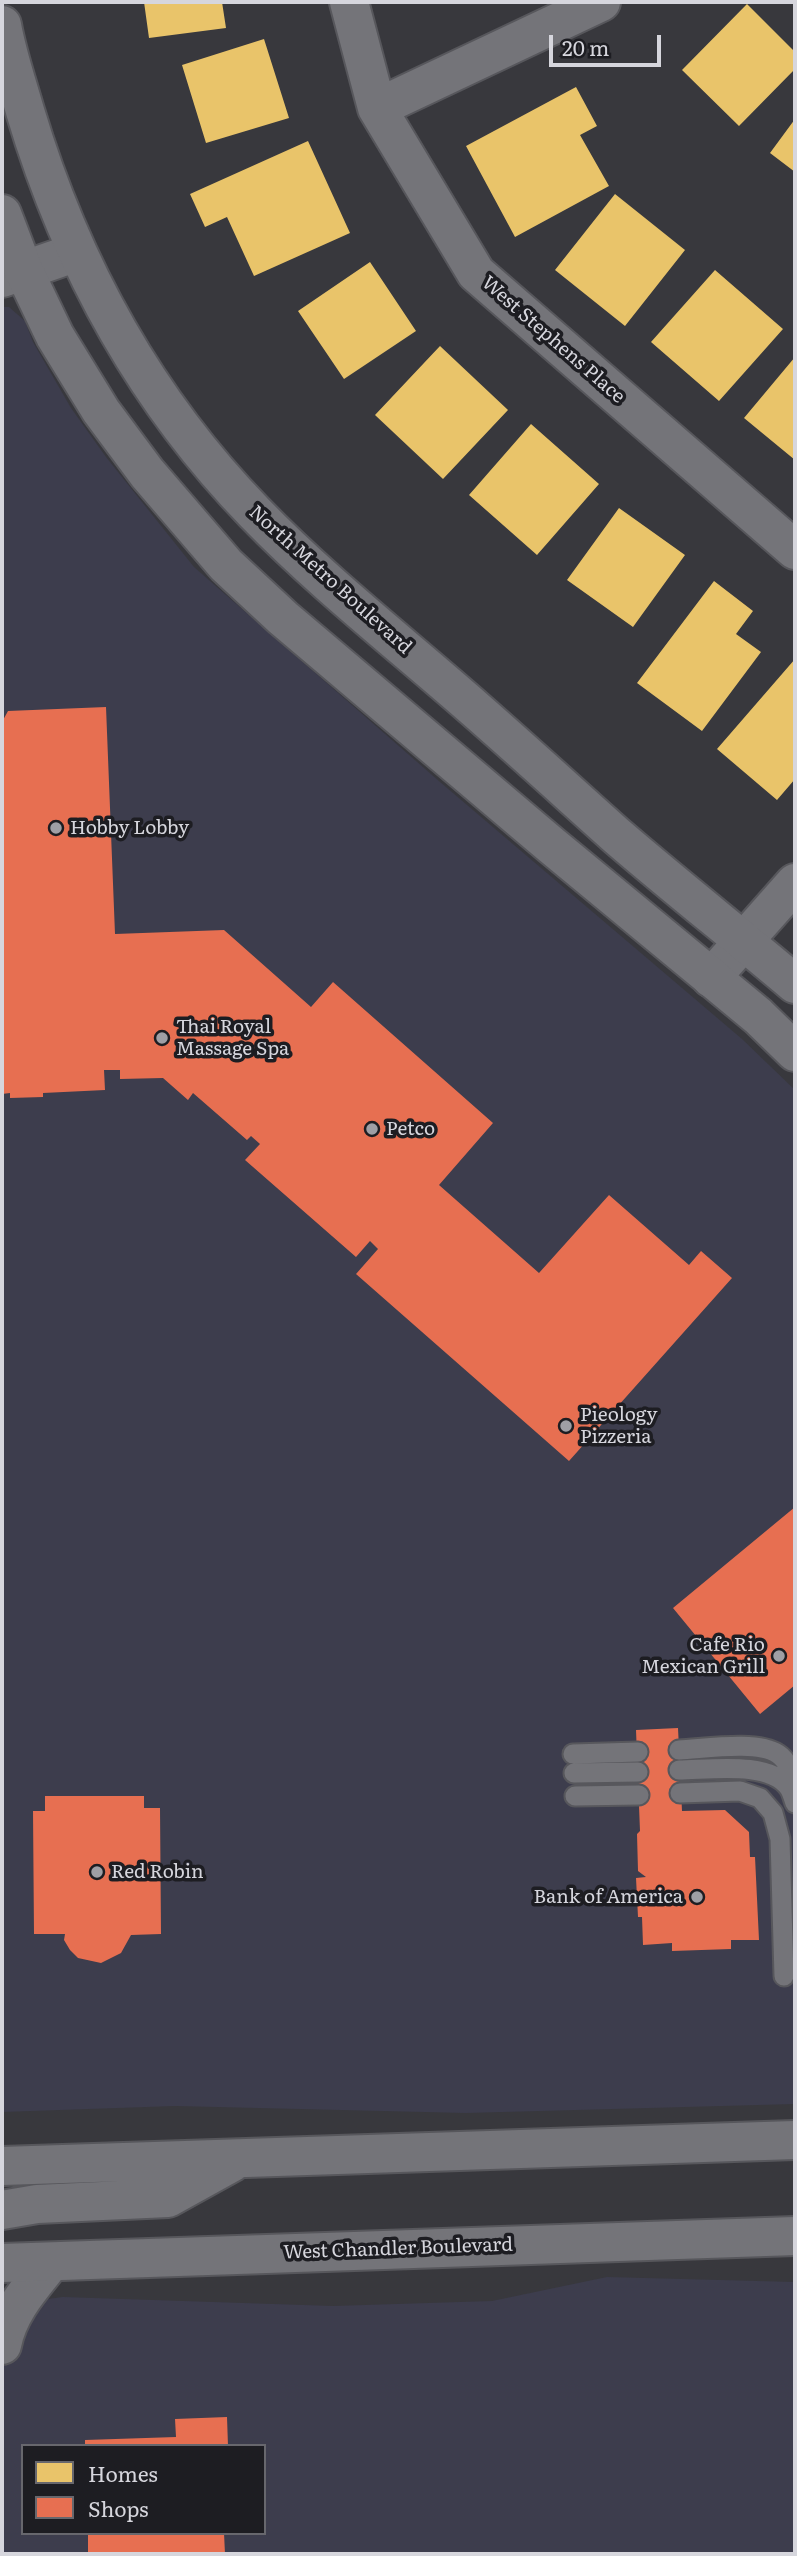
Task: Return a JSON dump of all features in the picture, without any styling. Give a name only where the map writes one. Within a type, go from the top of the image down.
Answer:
[{"type":"street","name":"West Stephens Place","points":[[349,2],[377,108],[476,273],[795,550]]},
{"type":"street","points":[[377,108],[601,2]]},
{"type":"street","name":"North Metro Boulevard","points":[[2,25],[33,137],[52,193],[77,252],[132,356],[165,408],[206,459],[254,513],[320,576],[620,838],[795,984]]},
{"type":"street","points":[[2,214],[12,273],[101,411],[147,473],[226,565],[283,618],[758,1016],[795,1052]]},
{"type":"street","points":[[12,273],[77,252]]},
{"type":"street","points":[[711,978],[795,883]]},
{"type":"street","points":[[2,2166],[795,2140]]},
{"type":"street","points":[[2,2210],[37,2204],[168,2198],[238,2159]]},
{"type":"street","name":"West Chandler Boulevard","points":[[2,2263],[795,2236]]},
{"type":"street","points":[[2,2345],[4,2332],[19,2303],[51,2262]]},
{"type":"lane","points":[[679,1750],[758,1747],[779,1754],[790,1770],[795,1788]]},
{"type":"lane","points":[[573,1754],[638,1762],[574,1773]]},
{"type":"lane","points":[[679,1770],[750,1769],[777,1778],[788,1787],[795,1803]]},
{"type":"lane","points":[[680,1793],[740,1791],[760,1798],[773,1813],[780,1839],[784,1976]]},
{"type":"lane","points":[[575,1797],[639,1795]]},
{"type":"shaded area","points":[[2,307],[9,307],[25,321],[33,342],[71,408],[106,457],[194,567],[440,782],[742,1039],[795,1090],[795,2104],[466,2113],[175,2106],[2,2112]]},
{"type":"shaded area","points":[[607,2277],[795,2282],[795,2554],[2,2554],[2,2305],[63,2297],[333,2306],[492,2301]]},
{"type":"building: Homes","points":[[144,2],[222,2],[226,28],[149,38]]},
{"type":"building: Homes","points":[[747,4],[795,52],[795,69],[739,126],[682,70]]},
{"type":"building: Homes","points":[[264,39],[289,118],[206,143],[182,65]]},
{"type":"building: Homes","points":[[576,87],[597,126],[580,135],[609,186],[515,237],[466,146]]},
{"type":"building: Homes","points":[[795,119],[795,172],[770,153]]},
{"type":"building: Homes","points":[[308,141],[350,233],[254,276],[227,217],[205,227],[190,194]]},
{"type":"building: Homes","points":[[615,194],[685,250],[625,326],[555,270]]},
{"type":"building: Homes","points":[[370,262],[416,331],[344,379],[298,311]]},
{"type":"building: Homes","points":[[715,270],[783,329],[719,401],[651,342]]},
{"type":"building: Homes","points":[[440,346],[508,410],[443,479],[375,415]]},
{"type":"building: Homes","points":[[795,357],[795,460],[744,418]]},
{"type":"building: Homes","points":[[531,424],[599,484],[537,555],[469,495]]},
{"type":"building: Homes","points":[[619,508],[685,555],[633,627],[567,580]]},
{"type":"building: Homes","points":[[714,581],[753,611],[736,634],[761,652],[702,731],[637,683]]},
{"type":"building: Homes","points":[[795,659],[795,779],[777,800],[717,749]]},
{"type":"building: Shops","points":[[106,707],[115,934],[224,930],[311,1007],[333,982],[493,1123],[439,1185],[539,1273],[609,1195],[689,1265],[701,1251],[732,1278],[569,1461],[356,1274],[378,1249],[370,1241],[356,1257],[245,1160],[260,1144],[251,1136],[247,1140],[193,1093],[188,1100],[163,1078],[120,1079],[120,1070],[104,1070],[105,1090],[43,1093],[43,1097],[10,1098],[10,1093],[2,1094],[2,722],[8,711]]},
{"type":"building: Shops","points":[[795,1507],[795,1685],[760,1714],[673,1608]]},
{"type":"building: Shops","name":"Bank of America","points":[[678,1728],[682,1811],[725,1810],[749,1832],[750,1857],[755,1857],[759,1940],[731,1940],[731,1949],[672,1951],[672,1943],[643,1945],[636,1878],[646,1877],[638,1871],[637,1834],[640,1831],[636,1730]]},
{"type":"building: Shops","name":"Red Robin","points":[[45,1796],[144,1796],[144,1808],[160,1808],[161,1934],[131,1935],[121,1953],[101,1963],[78,1958],[64,1940],[65,1934],[34,1934],[33,1811],[45,1811]]},
{"type":"building: Shops","points":[[227,2417],[228,2444],[85,2444],[85,2440],[176,2437],[175,2419]]},
{"type":"building: Shops","points":[[88,2535],[224,2535],[225,2554],[88,2554]]},
{"type":"place","name":"Hobby Lobby","points":[[56,828]]},
{"type":"place","name":"Thai Royal Massage Spa","points":[[162,1038]]},
{"type":"place","name":"Petco","points":[[372,1129]]},
{"type":"place","name":"Pieology Pizzeria","points":[[566,1426]]},
{"type":"place","name":"Cafe Rio Mexican Grill","points":[[779,1656]]},
{"type":"place","name":"Red Robin","points":[[97,1872]]},
{"type":"place","name":"Bank of America","points":[[697,1897]]}]
